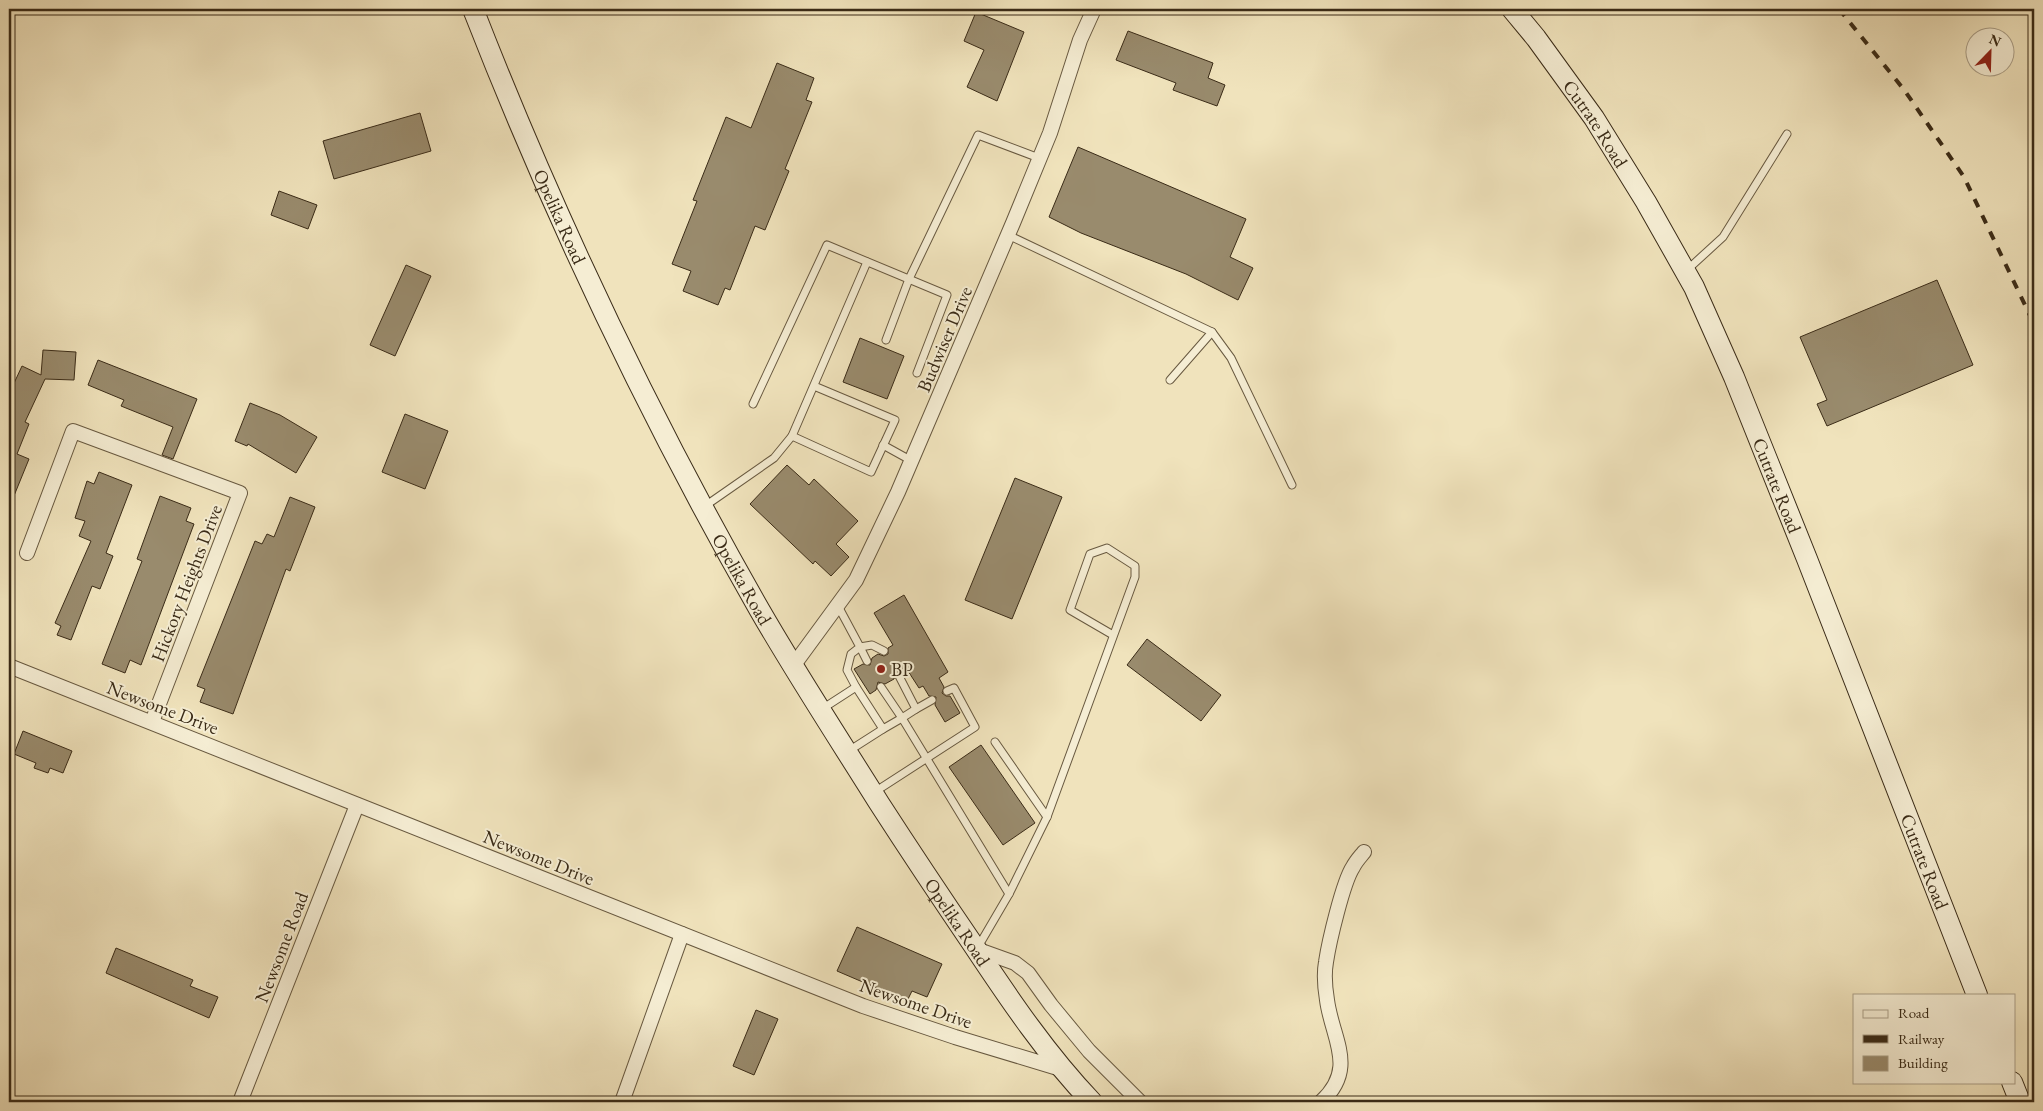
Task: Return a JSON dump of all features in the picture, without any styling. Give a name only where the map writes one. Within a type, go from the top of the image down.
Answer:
[{"type":"main road","name":"Opelika Road","points":[[473,9],[527,141],[571,239],[656,416],[792,666],[976,950],[1061,1070],[1092,1102]]},
{"type":"main road","name":"Cutrate Road","points":[[1512,9],[1536,38],[1594,118],[1646,202],[1685,272],[1734,377],[1978,994]]},
{"type":"main road","points":[[2013,1084],[2020,1102]]},
{"type":"street","name":"Budwiser Drive","points":[[792,666],[856,580],[912,460],[1008,235],[1039,158],[1080,40],[1094,9]]},
{"type":"street","name":"Hickory Heights Drive","points":[[27,553],[73,431],[240,493],[152,722]]},
{"type":"street","name":"Newsome Drive","points":[[9,666],[863,1006],[1061,1070]]},
{"type":"street","name":"Newsome Road","points":[[240,1102],[357,805]]},
{"type":"street","points":[[1321,1102],[1330,1094],[1339,1077],[1341,1059],[1338,1040],[1327,1001],[1326,962],[1344,886],[1352,868],[1364,852]]},
{"type":"street","points":[[622,1102],[682,934]]},
{"type":"street","points":[[976,950],[1015,963],[1028,973],[1051,1005],[1089,1051],[1140,1102]]},
{"type":"lane","points":[[1685,272],[1723,237],[1787,134]]},
{"type":"lane","points":[[886,340],[909,279],[978,135],[1039,158]]},
{"type":"lane","points":[[1008,235],[1212,332],[1231,358],[1292,484]]},
{"type":"lane","points":[[753,404],[827,245],[948,295],[917,372]]},
{"type":"lane","points":[[704,507],[774,458],[792,436],[867,262]]},
{"type":"lane","points":[[1170,380],[1212,332]]},
{"type":"lane","points":[[792,436],[871,472],[895,420],[814,386]]},
{"type":"lane","points":[[883,446],[912,460]]},
{"type":"lane","points":[[976,950],[1009,894],[1047,817],[1135,577],[1135,566],[1106,548],[1090,554],[1070,610],[1113,634]]},
{"type":"lane","points":[[838,606],[867,661]]},
{"type":"lane","points":[[883,729],[847,670],[851,654],[860,647],[872,645],[884,651]]},
{"type":"lane","points":[[899,676],[916,709]]},
{"type":"lane","points":[[820,710],[856,687]]},
{"type":"lane","points":[[881,687],[902,718],[1009,894]]},
{"type":"lane","points":[[873,793],[975,727],[954,688],[947,692]]},
{"type":"lane","points":[[846,752],[932,700]]},
{"type":"lane","points":[[995,742],[1047,817]]},
{"type":"building","points":[[976,12],[1024,32],[997,101],[967,87],[984,50],[964,41]]},
{"type":"building","points":[[1128,31],[1213,63],[1208,78],[1225,85],[1217,106],[1173,90],[1176,83],[1116,60]]},
{"type":"building","points":[[777,63],[814,78],[806,100],[812,102],[785,169],[789,171],[765,230],[755,226],[730,290],[725,288],[718,305],[683,291],[691,271],[672,264],[697,201],[693,200],[726,117],[751,128]]},
{"type":"building","points":[[420,113],[431,151],[334,179],[323,141]]},
{"type":"building","points":[[1078,147],[1246,219],[1230,257],[1253,268],[1238,300],[1186,274],[1081,233],[1049,217]]},
{"type":"building","points":[[279,191],[317,205],[308,229],[271,215]]},
{"type":"building","points":[[406,265],[431,276],[395,356],[370,345]]},
{"type":"building","points":[[1937,280],[1973,365],[1827,426],[1817,404],[1827,400],[1800,337]]},
{"type":"building","points":[[860,338],[904,356],[887,399],[843,382]]},
{"type":"building","points":[[43,350],[76,352],[74,380],[45,379],[25,422],[29,424],[17,454],[29,459],[9,508],[9,394],[22,366],[41,375]]},
{"type":"building","points":[[98,360],[197,399],[173,459],[162,455],[173,427],[121,406],[124,400],[88,385]]},
{"type":"building","points":[[250,403],[280,415],[317,437],[296,473],[248,444],[247,446],[235,441]]},
{"type":"building","points":[[405,414],[448,431],[425,489],[382,472]]},
{"type":"building","points":[[787,465],[809,485],[814,479],[858,521],[836,544],[849,557],[831,576],[815,561],[813,564],[750,504]]},
{"type":"building","points":[[99,472],[132,485],[106,553],[113,556],[100,589],[92,586],[71,640],[57,635],[61,626],[55,623],[91,541],[79,536],[85,521],[75,518],[87,481],[94,484]]},
{"type":"building","points":[[1015,478],[1062,497],[1012,619],[965,600]]},
{"type":"building","points":[[160,496],[191,508],[186,521],[194,524],[141,665],[130,660],[125,673],[102,664],[142,561],[137,559]]},
{"type":"building","points":[[290,497],[315,507],[290,571],[286,569],[233,714],[200,702],[205,689],[197,686],[255,541],[262,544],[267,534],[274,537]]},
{"type":"building","points":[[904,595],[948,672],[939,678],[944,687],[942,693],[950,696],[960,713],[945,722],[935,705],[936,697],[929,696],[923,686],[919,688],[908,671],[904,673],[896,672],[894,679],[885,684],[878,682],[876,690],[870,694],[854,669],[863,664],[870,665],[872,658],[878,654],[884,656],[888,654],[888,648],[893,645],[874,613]]},
{"type":"building","points":[[1147,639],[1221,695],[1201,721],[1127,665]]},
{"type":"building","points":[[23,731],[72,751],[63,773],[50,768],[48,773],[34,768],[36,763],[14,754]]},
{"type":"building","points":[[981,745],[1035,823],[1003,845],[949,767]]},
{"type":"building","points":[[857,927],[942,964],[927,997],[912,991],[907,1001],[837,971]]},
{"type":"building","points":[[116,948],[193,980],[190,986],[218,997],[209,1018],[106,973]]},
{"type":"building","points":[[756,1010],[778,1019],[754,1075],[733,1066]]},
{"type":"railway","points":[[1839,9],[1905,91],[1964,177],[2034,324]]},
{"type":"place","name":"BP","points":[[881,669]]}]
